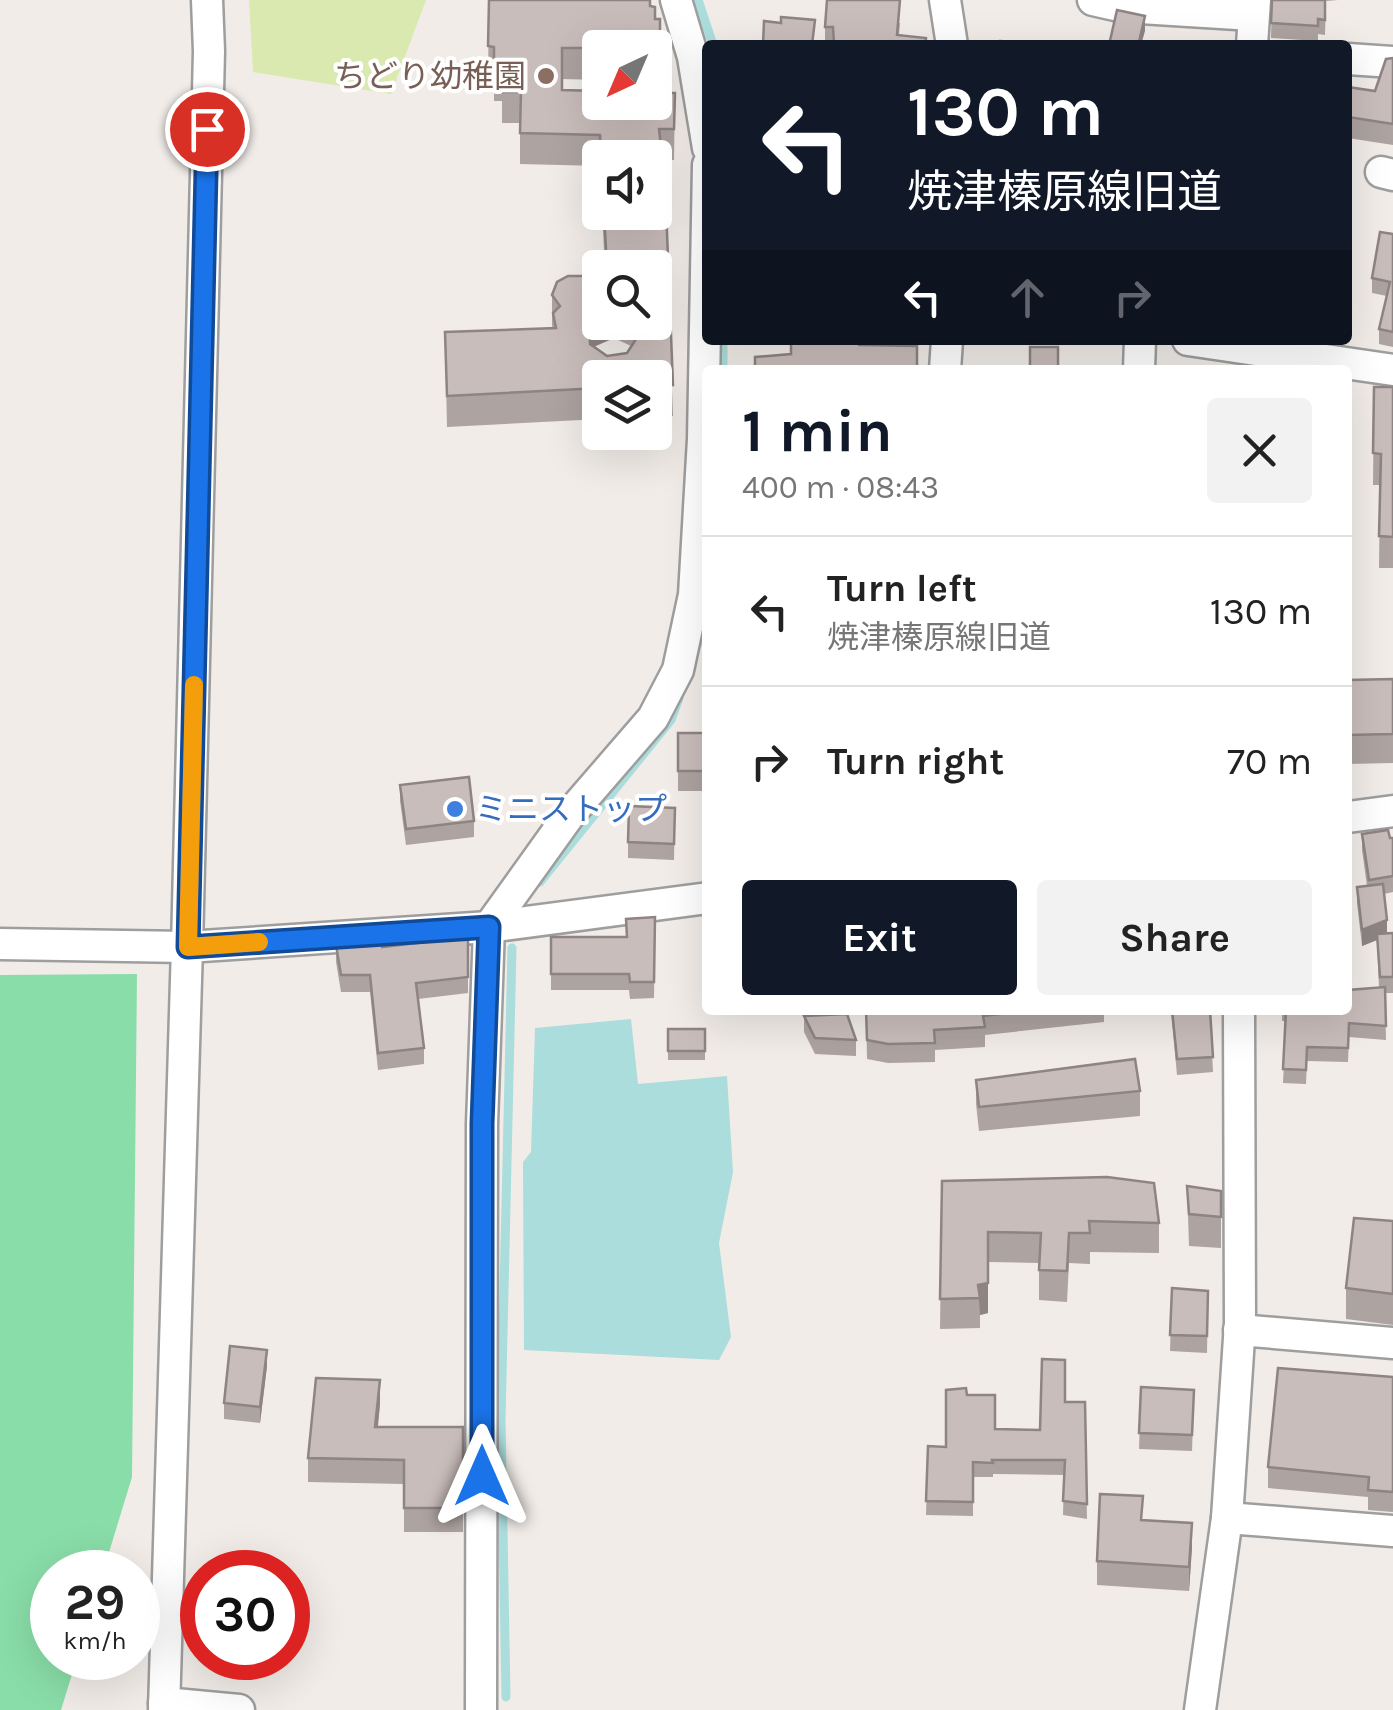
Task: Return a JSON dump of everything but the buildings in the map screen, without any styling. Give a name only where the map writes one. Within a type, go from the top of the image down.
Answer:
[{"type":"street","points":[[207,0],[209,71],[188,947],[164,1706],[238,1710]]},
{"type":"street","points":[[676,0],[693,56],[702,111]]},
{"type":"street","points":[[945,0],[951,40]]},
{"type":"street","points":[[1093,0],[1124,7],[1253,20]]},
{"type":"street","points":[[1352,60],[1393,62]]},
{"type":"street","points":[[1229,345],[1393,370]]},
{"type":"street","points":[[481,1710],[482,1124],[489,927],[570,814],[653,718],[678,670],[694,595],[702,459]]},
{"type":"street","points":[[1352,816],[1393,811]]},
{"type":"street","points":[[0,944],[188,947],[489,927],[702,899]]},
{"type":"street","points":[[1200,1710],[1226,1518],[1239,1330],[1239,1015]]},
{"type":"street","points":[[1239,1330],[1393,1343]]},
{"type":"street","points":[[1226,1518],[1393,1531]]},
{"type":"green space","points":[[249,0],[426,0],[391,94],[253,72]]},
{"type":"green space","points":[[137,974],[132,1477],[110,1550],[30,1550],[30,1680],[70,1680],[61,1710],[0,1710],[0,975]]},
{"type":"water","points":[[631,1019],[638,1084],[727,1076],[733,1172],[719,1243],[731,1337],[719,1360],[524,1350],[523,1162],[531,1152],[535,1028]]},
{"type":"waterway","points":[[698,0],[711,40]]},
{"type":"waterway","points":[[723,345],[723,365]]},
{"type":"waterway","points":[[697,645],[702,632]]},
{"type":"waterway","points":[[540,882],[671,720],[679,698]]},
{"type":"waterway","points":[[506,1697],[501,1419],[512,948]]},
{"type":"slow traffic","points":[[194,685],[188,947],[259,942]]},
{"type":"place","name":"ちどり幼稚園","points":[[546,76]]},
{"type":"place","name":"ミニストップ","points":[[455,809]]},
{"type":"route","points":[[207,129],[188,947],[489,927],[482,1124],[482,1476]]}]
